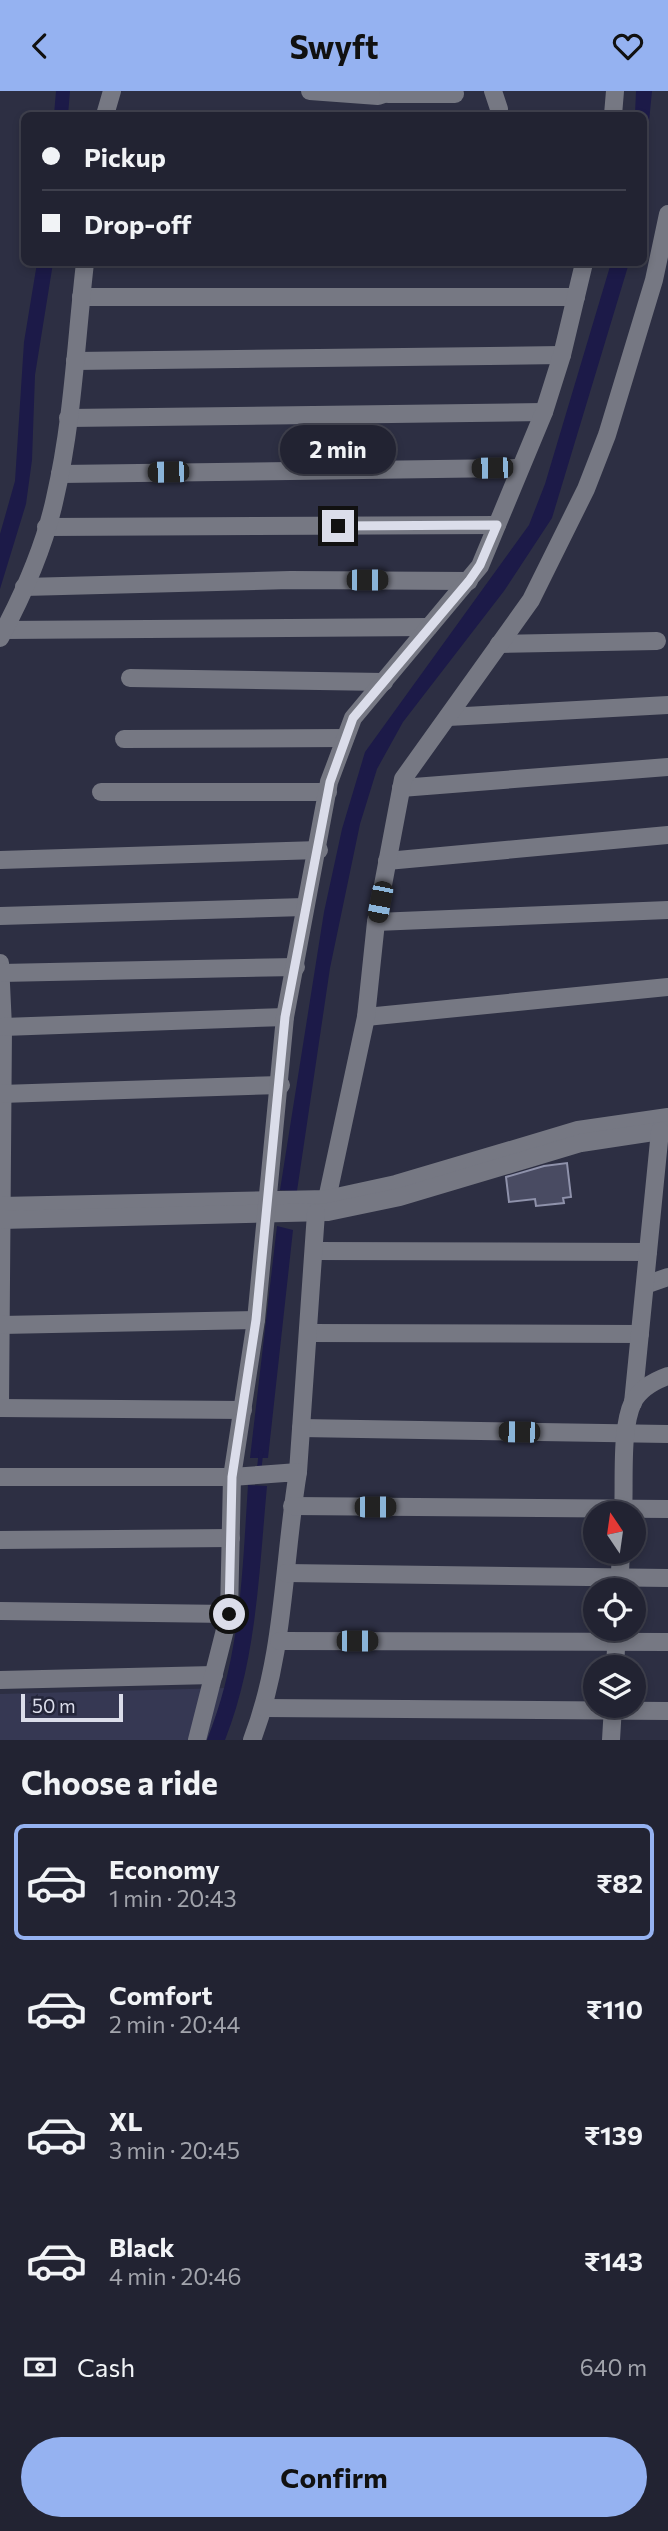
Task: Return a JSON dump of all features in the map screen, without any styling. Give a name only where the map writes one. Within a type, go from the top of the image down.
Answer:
[{"type":"street","points":[[106,112],[112,91]]},
{"type":"street","points":[[310,91],[378,96],[390,92],[455,94]]},
{"type":"street","points":[[494,91],[499,109]]},
{"type":"street","points":[[613,112],[615,91]]},
{"type":"street","points":[[252,1740],[264,1708],[279,1641],[292,1506],[298,1472],[314,1251],[366,1017],[376,922],[403,779],[531,600],[586,489],[607,435],[654,280],[668,215]]},
{"type":"street","points":[[85,266],[60,474],[46,527],[24,587],[2,634],[429,627]]},
{"type":"street","points":[[197,1740],[229,1614],[231,1538],[241,1476],[243,1409],[269,1207],[285,1017],[328,792],[353,718],[480,565],[544,412],[562,355],[583,266]]},
{"type":"street","points":[[81,297],[576,297]]},
{"type":"street","points":[[75,361],[562,355]]},
{"type":"street","points":[[68,418],[544,412]]},
{"type":"street","points":[[60,474],[519,468]]},
{"type":"street","points":[[46,527],[497,525]]},
{"type":"street","points":[[24,587],[290,580],[469,581]]},
{"type":"street","points":[[499,644],[657,641]]},
{"type":"street","points":[[130,678],[384,682]]},
{"type":"street","points":[[448,717],[668,705]]},
{"type":"street","points":[[124,739],[345,739]]},
{"type":"street","points":[[401,788],[668,767]]},
{"type":"street","points":[[101,792],[328,792]]},
{"type":"street","points":[[387,861],[668,835]]},
{"type":"street","points":[[0,860],[319,850]]},
{"type":"street","points":[[0,916],[304,907]]},
{"type":"street","points":[[376,922],[668,910]]},
{"type":"street","points":[[0,963],[3,1027],[0,1407],[243,1409]]},
{"type":"street","points":[[1,974],[296,967]]},
{"type":"street","points":[[366,1017],[668,987]]},
{"type":"street","points":[[3,1027],[285,1017]]},
{"type":"street","points":[[1,1094],[281,1085]]},
{"type":"street","points":[[1,1206],[322,1206],[400,1197],[581,1143],[665,1126],[661,1187],[648,1252],[633,1403],[627,1435],[624,1501]]},
{"type":"street","points":[[1,1220],[269,1207]]},
{"type":"street","points":[[314,1251],[648,1252]]},
{"type":"street","points":[[645,1285],[668,1277]]},
{"type":"street","points":[[1,1325],[256,1320]]},
{"type":"street","points":[[308,1333],[640,1333]]},
{"type":"street","points":[[633,1403],[643,1389],[668,1376]]},
{"type":"street","points":[[301,1428],[668,1434]]},
{"type":"street","points":[[0,1477],[241,1476],[298,1472]]},
{"type":"street","points":[[292,1506],[668,1509]]},
{"type":"street","points":[[0,1540],[231,1538]]},
{"type":"street","points":[[286,1573],[583,1583]]},
{"type":"street","points":[[646,1581],[668,1578]]},
{"type":"street","points":[[0,1611],[229,1614]]},
{"type":"street","points":[[279,1641],[583,1637]]},
{"type":"street","points":[[646,1639],[668,1642]]},
{"type":"street","points":[[0,1680],[214,1675]]},
{"type":"street","points":[[264,1708],[583,1708]]},
{"type":"street","points":[[646,1710],[668,1711]]},
{"type":"street","points":[[611,1740],[612,1718]]},
{"type":"shaded area","points":[[56,91],[70,91],[68,112],[54,112]]},
{"type":"shaded area","points":[[636,91],[652,91],[647,142],[647,112],[635,112]]},
{"type":"shaded area","points":[[37,266],[53,266],[35,375],[32,460],[26,504],[0,589],[0,534],[15,481],[24,342]]},
{"type":"shaded area","points":[[610,266],[628,266],[552,518],[504,591],[403,722],[377,769],[360,824],[330,968],[297,1191],[280,1190],[324,912],[342,829],[365,752],[529,525],[545,484]]},
{"type":"shaded area","points":[[277,1226],[293,1230],[268,1458],[250,1458]]},
{"type":"shaded area","points":[[248,1485],[267,1486],[255,1615],[244,1678],[225,1740],[207,1740],[227,1677],[233,1646],[241,1583]]},
{"type":"shaded area","points":[[226,1688],[207,1740],[0,1740],[0,1694]]},
{"type":"building","points":[[567,1163],[571,1197],[563,1198],[564,1203],[536,1206],[535,1199],[509,1202],[506,1177],[544,1166]]},
{"type":"waterway","points":[[259,1471],[261,1452]]},
{"type":"route","points":[[229,1614],[232,1477],[256,1320],[269,1208],[285,1017],[330,782],[338,752],[353,718],[469,581],[480,565],[497,525],[338,526]]}]
